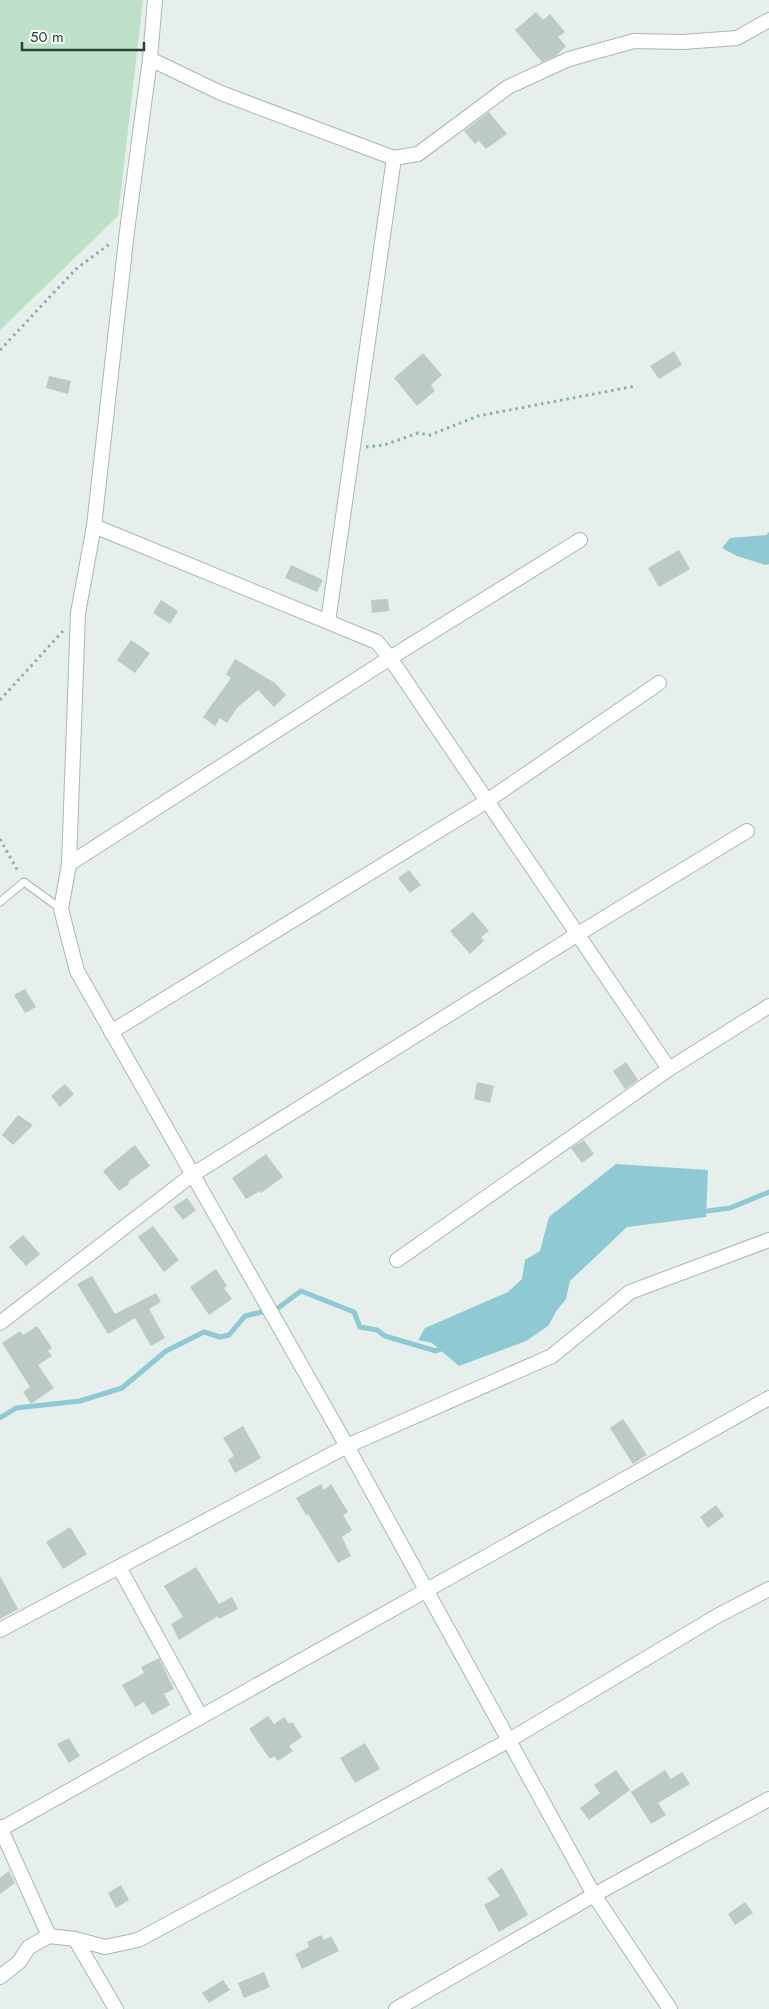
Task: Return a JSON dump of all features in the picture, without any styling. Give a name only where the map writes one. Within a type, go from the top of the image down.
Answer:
[{"type":"street","points":[[154,0],[150,59],[126,231],[94,526],[78,613],[69,864],[61,909],[77,971],[347,1446],[594,1895],[670,2009]]},
{"type":"street","points":[[150,59],[221,93],[394,158],[418,154],[508,87],[569,59],[634,41],[683,42],[738,38],[769,20]]},
{"type":"street","points":[[328,622],[394,158]]},
{"type":"street","points":[[94,526],[377,642],[390,658],[669,1068]]},
{"type":"street","points":[[69,864],[390,658],[580,540]]},
{"type":"street","points":[[111,1032],[487,800],[659,683]]},
{"type":"street","points":[[0,1323],[192,1175],[747,831]]},
{"type":"street","points":[[397,1260],[669,1068],[769,1006]]},
{"type":"street","points":[[0,1630],[347,1446],[552,1356],[630,1292],[769,1240]]},
{"type":"street","points":[[49,1936],[0,1829],[769,1398]]},
{"type":"street","points":[[119,1566],[201,1717]]},
{"type":"street","points":[[0,1978],[19,1962],[29,1946],[49,1936],[75,1939],[105,1947],[138,1940],[508,1741],[717,1616],[769,1589]]},
{"type":"street","points":[[396,2009],[594,1895],[769,1799]]},
{"type":"street","points":[[75,1939],[116,2009]]},
{"type":"lane","points":[[0,902],[24,882],[61,909]]},
{"type":"path","points":[[0,350],[76,270],[126,231]]},
{"type":"path","points":[[353,447],[384,446],[418,434],[430,435],[478,416],[636,386]]},
{"type":"path","points":[[0,700],[78,613]]},
{"type":"path","points":[[0,839],[24,882]]},
{"type":"green space","points":[[0,0],[143,0],[118,216],[0,330]]},
{"type":"water","points":[[769,532],[769,564],[766,565],[737,556],[722,548],[730,538],[766,535]]},
{"type":"water","points":[[616,1164],[708,1170],[706,1217],[627,1227],[570,1281],[566,1299],[548,1326],[526,1341],[459,1366],[432,1343],[418,1340],[425,1328],[508,1292],[522,1279],[525,1260],[540,1251],[549,1217]]},
{"type":"building","points":[[536,12],[543,20],[550,14],[565,32],[558,37],[566,46],[556,56],[542,62],[515,30]]},
{"type":"building","points":[[489,112],[507,134],[486,149],[479,141],[475,144],[464,131]]},
{"type":"building","points":[[674,351],[682,365],[659,379],[650,366]]},
{"type":"building","points":[[423,353],[442,375],[431,385],[435,391],[417,406],[394,378]]},
{"type":"building","points":[[49,376],[71,381],[68,394],[46,388]]},
{"type":"building","points":[[679,550],[690,569],[659,587],[648,568]]},
{"type":"building","points":[[291,565],[323,580],[317,592],[285,578]]},
{"type":"building","points":[[388,599],[389,611],[372,613],[371,600]]},
{"type":"building","points":[[161,600],[178,611],[170,624],[153,613]]},
{"type":"building","points":[[131,640],[150,653],[135,673],[117,660]]},
{"type":"building","points":[[235,659],[275,683],[286,695],[274,707],[258,690],[237,708],[227,723],[220,718],[215,726],[203,717],[231,678],[226,674]]},
{"type":"building","points":[[409,870],[421,885],[410,893],[398,878]]},
{"type":"building","points":[[473,912],[489,931],[481,937],[484,941],[470,954],[450,931]]},
{"type":"building","points":[[25,989],[36,1007],[25,1013],[14,995]]},
{"type":"building","points":[[626,1062],[638,1080],[625,1089],[613,1071]]},
{"type":"building","points":[[477,1082],[494,1086],[490,1103],[474,1099]]},
{"type":"building","points":[[65,1084],[74,1094],[60,1107],[51,1096]]},
{"type":"building","points":[[18,1115],[33,1125],[13,1145],[2,1135]]},
{"type":"building","points":[[584,1140],[594,1154],[582,1163],[571,1148]]},
{"type":"building","points":[[135,1145],[150,1166],[119,1191],[103,1171]]},
{"type":"building","points":[[266,1154],[283,1177],[261,1193],[260,1191],[246,1199],[232,1178]]},
{"type":"building","points":[[187,1198],[196,1210],[183,1220],[173,1207]]},
{"type":"building","points":[[153,1226],[179,1260],[164,1272],[138,1237]]},
{"type":"building","points":[[23,1235],[40,1254],[26,1266],[9,1247]]},
{"type":"building","points":[[216,1269],[227,1286],[224,1288],[232,1299],[209,1315],[190,1287]]},
{"type":"building","points":[[92,1276],[115,1314],[156,1293],[161,1302],[149,1309],[165,1338],[151,1346],[135,1318],[108,1334],[77,1284]]},
{"type":"building","points":[[37,1326],[52,1348],[48,1351],[52,1356],[38,1365],[54,1388],[31,1404],[23,1392],[30,1387],[2,1343],[20,1331],[23,1335]]},
{"type":"building","points":[[623,1419],[647,1455],[633,1464],[610,1428]]},
{"type":"building","points":[[243,1426],[261,1458],[235,1473],[228,1460],[234,1456],[223,1438]]},
{"type":"building","points":[[321,1484],[324,1490],[331,1484],[348,1512],[343,1515],[352,1530],[342,1537],[351,1556],[338,1563],[296,1498]]},
{"type":"building","points":[[716,1505],[724,1516],[708,1528],[700,1517]]},
{"type":"building","points":[[70,1527],[87,1554],[63,1569],[46,1542]]},
{"type":"building","points":[[196,1567],[219,1604],[232,1597],[238,1609],[219,1619],[218,1616],[179,1640],[171,1624],[183,1617],[164,1586]]},
{"type":"building","points":[[0,1576],[18,1609],[0,1619]]},
{"type":"building","points":[[159,1658],[174,1689],[164,1694],[170,1705],[152,1715],[144,1702],[135,1707],[122,1685],[144,1673],[141,1667]]},
{"type":"building","points":[[268,1716],[274,1724],[284,1717],[289,1724],[292,1722],[302,1737],[289,1746],[293,1751],[278,1761],[274,1756],[270,1759],[249,1729]]},
{"type":"building","points":[[69,1738],[80,1756],[69,1763],[57,1744]]},
{"type":"building","points":[[365,1743],[380,1769],[355,1783],[340,1758]]},
{"type":"building","points":[[616,1770],[630,1790],[589,1820],[580,1808],[600,1793],[594,1785]]},
{"type":"building","points":[[665,1770],[671,1779],[682,1772],[690,1784],[658,1803],[666,1815],[651,1824],[631,1792]]},
{"type":"building","points":[[502,1868],[528,1915],[499,1932],[484,1905],[500,1896],[487,1878]]},
{"type":"building","points":[[9,1871],[15,1883],[0,1894],[0,1878]]},
{"type":"building","points":[[121,1885],[129,1900],[116,1908],[108,1893]]},
{"type":"building","points":[[745,1902],[753,1913],[735,1925],[728,1914]]},
{"type":"building","points":[[321,1935],[324,1940],[331,1936],[339,1951],[302,1969],[295,1954],[309,1947],[307,1942]]},
{"type":"building","points":[[264,1972],[270,1987],[244,1998],[238,1983]]},
{"type":"building","points":[[223,1980],[230,1990],[209,2003],[202,1993]]},
{"type":"waterway","points":[[700,1212],[730,1208],[769,1192]]},
{"type":"waterway","points":[[0,1418],[16,1408],[80,1401],[122,1388],[166,1351],[204,1332],[220,1337],[229,1335],[245,1316],[278,1308],[301,1291],[354,1312],[360,1327],[377,1330],[385,1336],[436,1351],[446,1347]]}]
